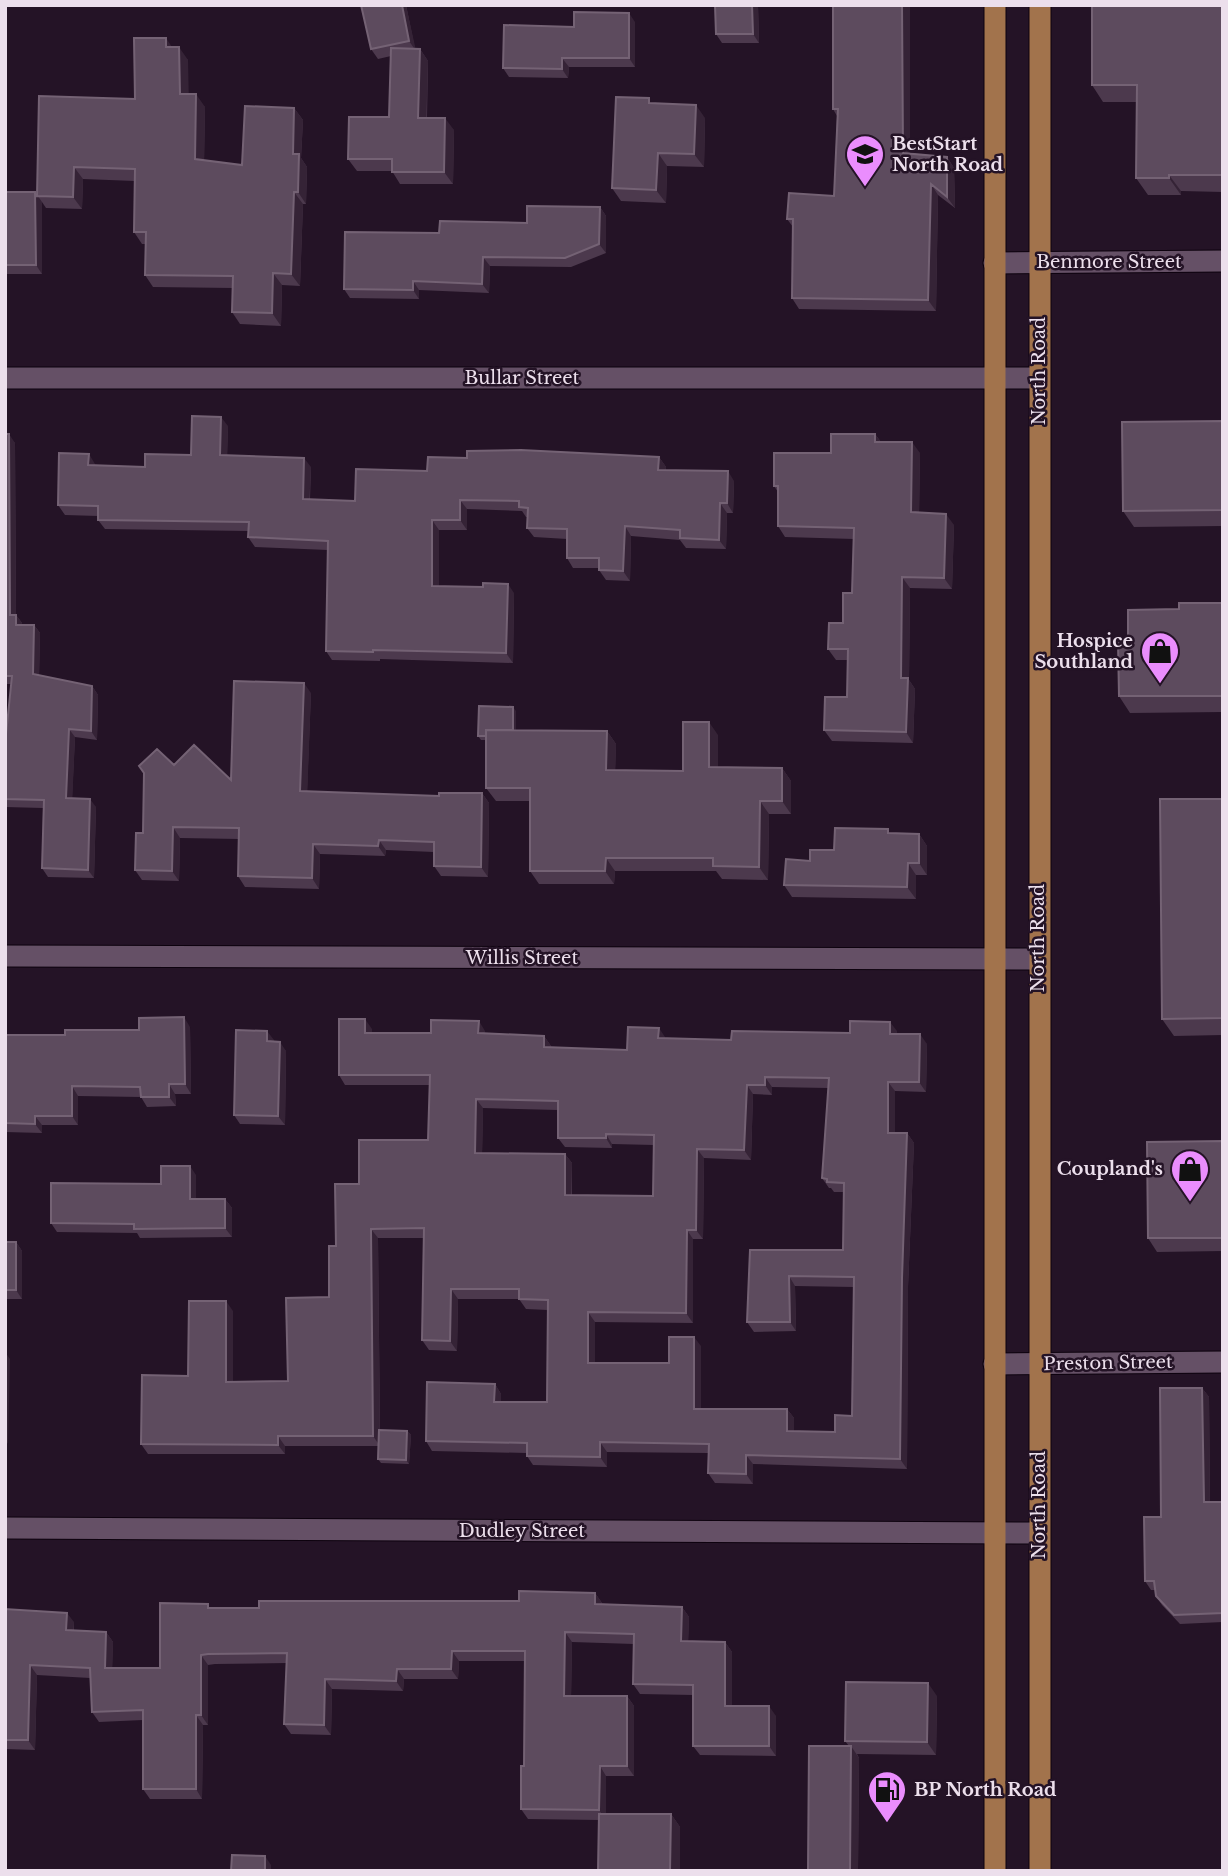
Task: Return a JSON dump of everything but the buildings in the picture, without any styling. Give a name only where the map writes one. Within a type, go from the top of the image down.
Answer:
[{"type":"main road","points":[[995,5],[995,1871]]},
{"type":"main road","name":"North Road","points":[[1040,5],[1040,1871]]},
{"type":"street","name":"Benmore Street","points":[[995,263],[1223,261]]},
{"type":"street","name":"Bullar Street","points":[[5,377],[1039,378]]},
{"type":"street","name":"Willis Street","points":[[5,956],[1038,959]]},
{"type":"street","name":"Preston Street","points":[[994,1364],[1223,1362]]},
{"type":"street","name":"Dudley Street","points":[[5,1528],[1038,1533]]},
{"type":"place","name":"BestStart North Road","points":[[865,188]]},
{"type":"place","name":"Hospice Southland","points":[[1160,685]]},
{"type":"place","name":"Coupland's","points":[[1190,1203]]},
{"type":"place","name":"BP North Road","points":[[887,1824]]}]
